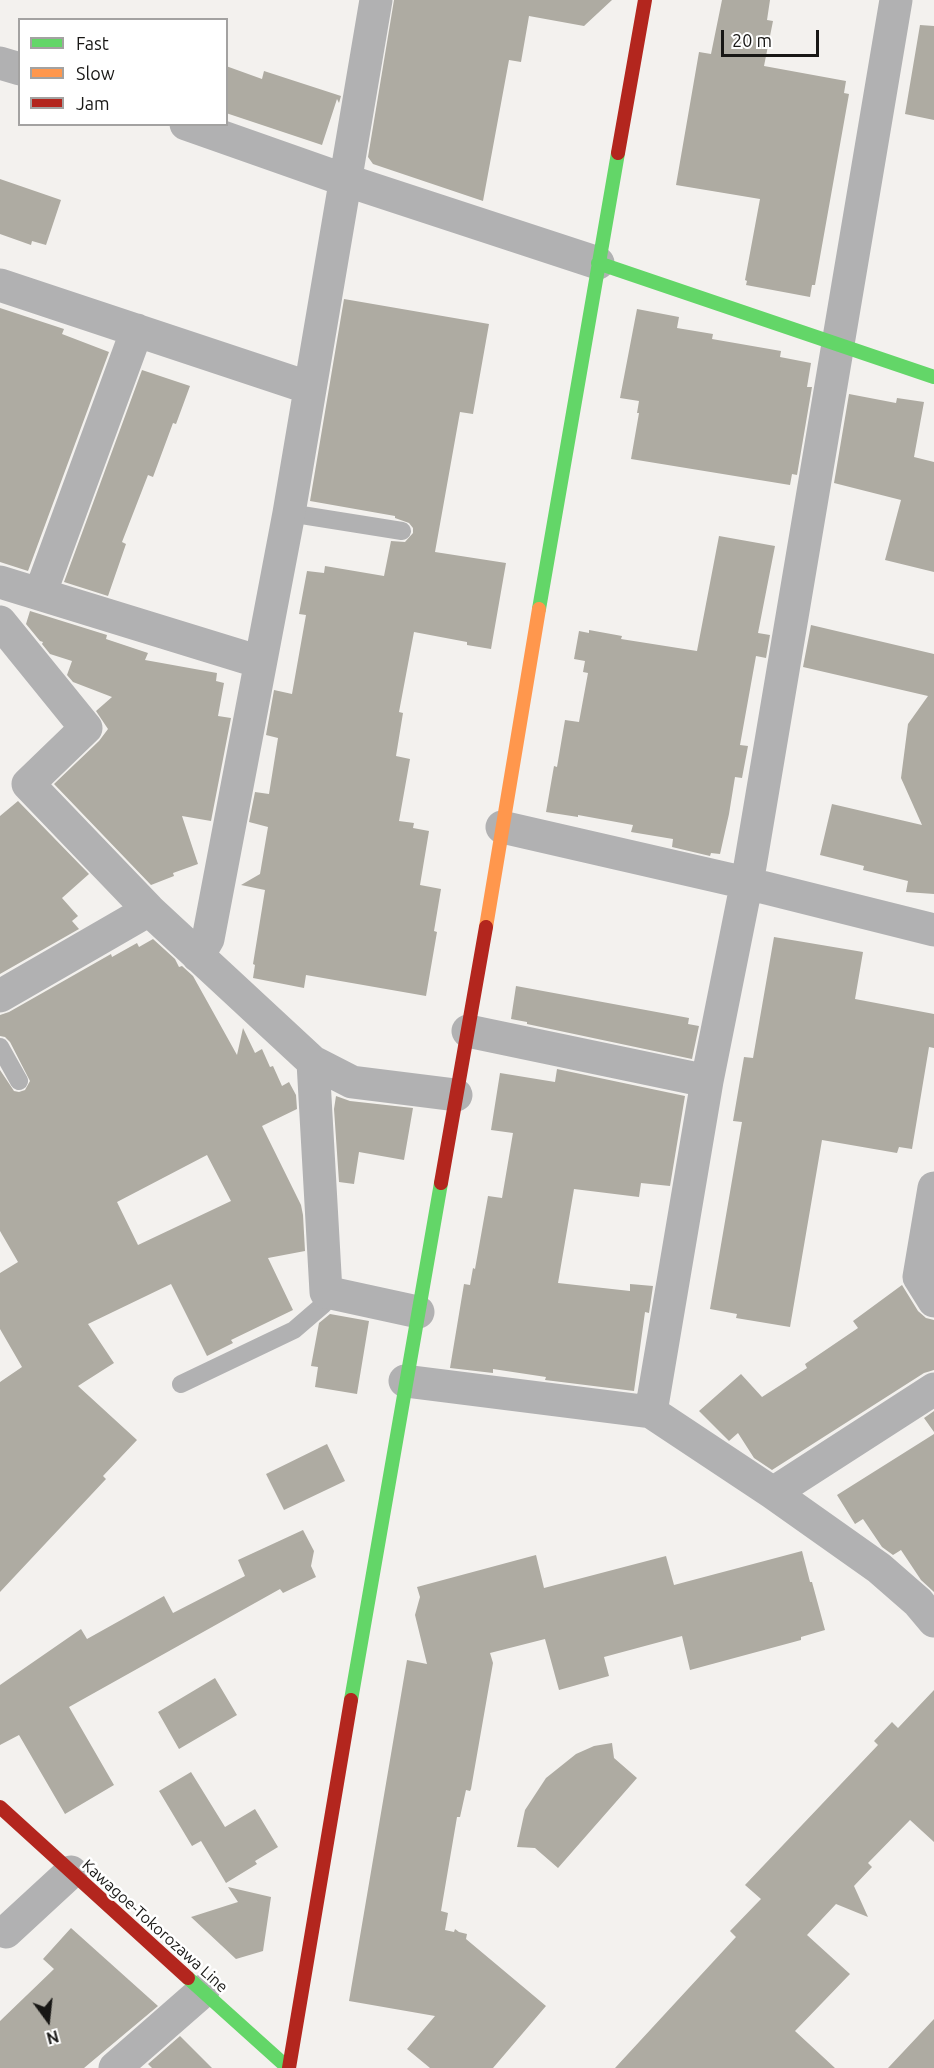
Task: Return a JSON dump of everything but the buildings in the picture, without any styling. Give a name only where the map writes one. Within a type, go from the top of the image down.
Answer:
[{"type":"street","points":[[198,956],[208,939],[289,513],[376,0]]},
{"type":"street","points":[[288,2068],[645,0]]},
{"type":"street","points":[[651,1412],[706,1081],[746,883],[896,0]]},
{"type":"street","points":[[0,63],[18,68]]},
{"type":"street","points":[[192,126],[345,180],[934,377]]},
{"type":"street","points":[[0,285],[310,388]]},
{"type":"street","points":[[40,594],[137,330]]},
{"type":"street","points":[[0,582],[260,662]]},
{"type":"street","points":[[0,622],[86,728],[28,784],[148,910],[313,1062],[352,1082],[456,1095]]},
{"type":"street","points":[[502,827],[746,883],[934,930]]},
{"type":"street","points":[[0,996],[148,910]]},
{"type":"street","points":[[468,1031],[706,1081]]},
{"type":"street","points":[[313,1062],[326,1292],[418,1312]]},
{"type":"street","points":[[934,1188],[919,1277],[934,1301]]},
{"type":"street","points":[[405,1381],[651,1412],[772,1493],[929,1605]]},
{"type":"street","points":[[772,1493],[934,1389]]},
{"type":"street","name":"Kawagoe-Tokorozawa Line","points":[[0,1807],[288,2068]]},
{"type":"street","points":[[6,1932],[70,1872]]},
{"type":"street","points":[[116,2068],[203,1991]]},
{"type":"lane","points":[[289,513],[402,531]]},
{"type":"lane","points":[[0,1047],[19,1082]]},
{"type":"lane","points":[[181,1384],[294,1330],[322,1305],[326,1292]]},
{"type":"traffic: fast","points":[[539,609],[618,153]]},
{"type":"traffic: fast","points":[[598,263],[934,377]]},
{"type":"traffic: fast","points":[[351,1700],[441,1183]]},
{"type":"traffic: fast","points":[[188,1978],[288,2068]]},
{"type":"traffic: slow","points":[[486,927],[539,609]]},
{"type":"traffic: jam","points":[[618,153],[645,0]]},
{"type":"traffic: jam","points":[[441,1183],[486,927]]},
{"type":"traffic: jam","points":[[289,2068],[351,1700]]},
{"type":"traffic: jam","points":[[0,1807],[188,1978]]}]
